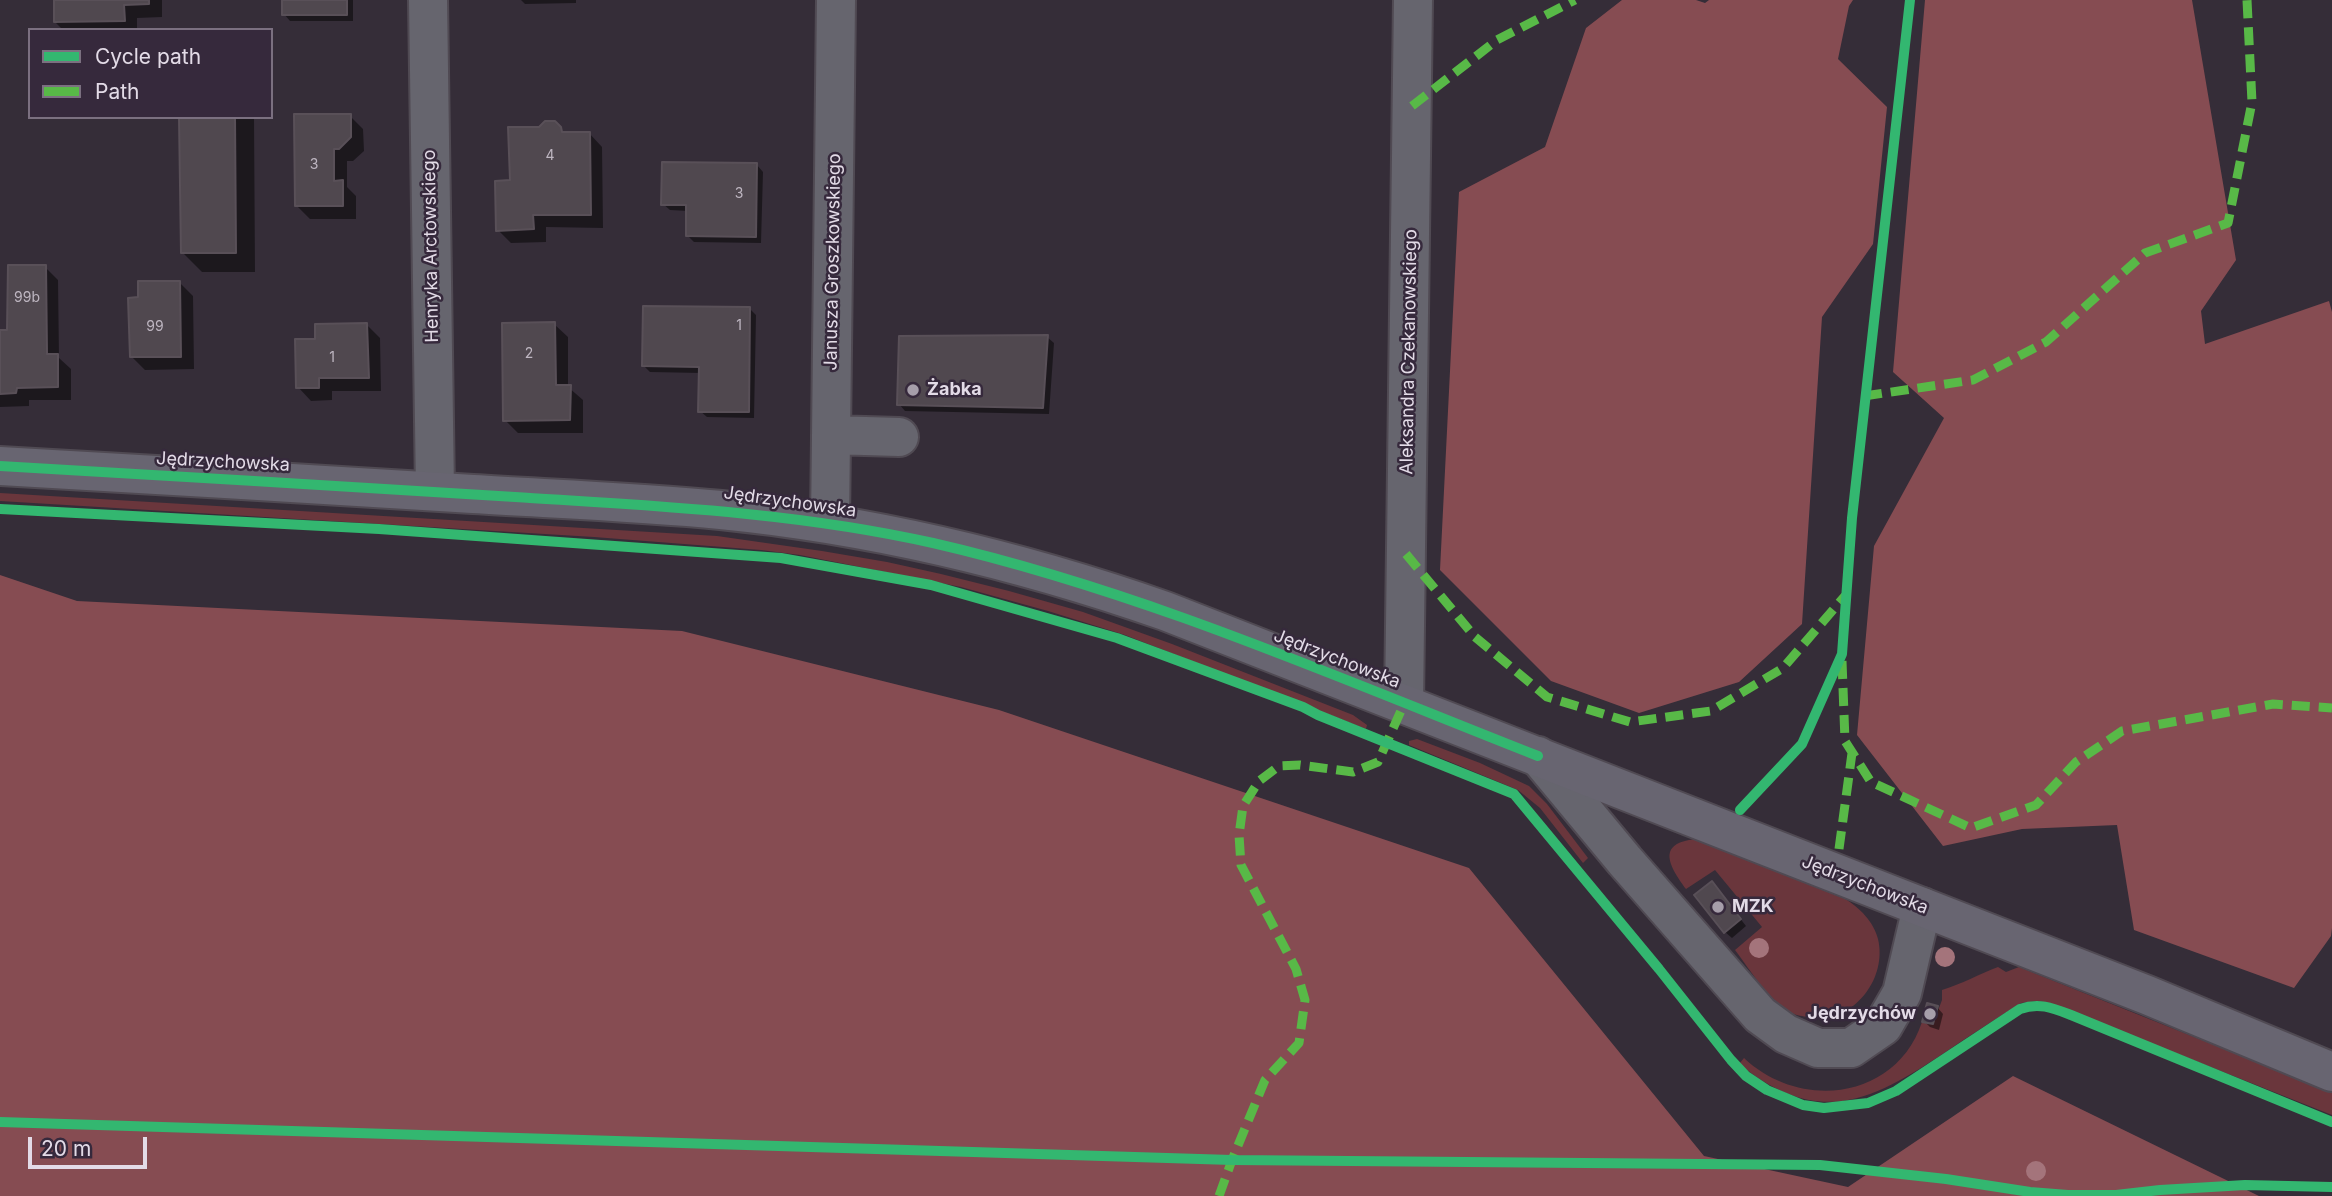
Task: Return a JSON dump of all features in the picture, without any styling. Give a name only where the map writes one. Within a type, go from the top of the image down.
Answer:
[{"type":"main road","name":"Jędrzychowska","points":[[0,466],[721,510],[830,524],[931,543],[1072,580],[1165,611],[2147,995],[2332,1072]]},
{"type":"street","name":"Henryka Arctowskiego","points":[[428,0],[435,491]]},
{"type":"street","name":"Janusza Groszkowskiego","points":[[830,524],[836,0]]},
{"type":"street","name":"Aleksandra Czekanowskiego","points":[[1404,704],[1413,0]]},
{"type":"street","points":[[831,435],[899,437]]},
{"type":"street","points":[[1538,756],[1625,861],[1760,1015],[1786,1034],[1818,1048],[1851,1048],[1883,1026],[1902,993],[1922,907]]},
{"type":"shaded area","points":[[1622,0],[1696,0],[1705,3],[1709,0],[1853,0],[1849,6],[1838,59],[1887,107],[1873,244],[1822,317],[1802,624],[1739,682],[1639,713],[1551,681],[1440,570],[1459,192],[1545,147],[1586,28]]},
{"type":"shaded area","points":[[1925,0],[2192,0],[2236,260],[2201,311],[2205,344],[2329,301],[2332,312],[2332,928],[2331,936],[2294,988],[2134,930],[2117,825],[2022,829],[1943,846],[1857,735],[1874,546],[1944,418],[1893,372]]},
{"type":"shaded area","points":[[0,493],[717,536],[887,562],[1083,612],[1353,715],[1367,725],[1366,729],[1125,635],[1048,611],[961,587],[800,555],[594,537],[0,501]]},
{"type":"shaded area","points":[[0,575],[77,601],[682,631],[999,710],[1469,868],[1704,1156],[1848,1187],[2013,1076],[2259,1196],[0,1196]]},
{"type":"shaded area","points":[[1417,739],[1480,763],[1529,786],[1547,804],[1588,858],[1583,863],[1540,808],[1518,790],[1409,745],[1409,741]]},
{"type":"shaded area","points":[[1696,839],[1845,899],[1856,906],[1876,933],[1880,955],[1871,985],[1862,997],[1838,1015],[1823,1018],[1796,1015],[1775,1001],[1735,950],[1762,927],[1715,870],[1686,889],[1671,865],[1671,851],[1675,845]]},
{"type":"shaded area","points":[[1998,967],[2006,972],[2019,967],[2332,1092],[2332,1115],[2049,1003],[2037,1001],[2021,1003],[1891,1085],[1843,1101],[1819,1101],[1794,1096],[1767,1084],[1739,1064],[1744,1058],[1767,1075],[1792,1086],[1818,1090],[1844,1089],[1869,1082],[1891,1068],[1909,1048],[1922,1022],[1933,1024],[1942,1000],[1942,990]]},
{"type":"building","points":[[54,0],[149,0],[149,4],[124,5],[125,21],[54,22]]},
{"type":"building","points":[[282,0],[347,0],[347,15],[282,15]]},
{"type":"building","points":[[294,114],[351,114],[351,137],[339,149],[334,149],[334,181],[343,180],[343,206],[295,206]]},
{"type":"building","points":[[179,119],[235,119],[236,253],[181,253]]},
{"type":"building","points":[[545,121],[555,121],[562,132],[590,132],[591,215],[533,215],[534,229],[496,231],[495,181],[510,180],[508,127],[539,127]]},
{"type":"building","points":[[662,162],[757,163],[756,237],[686,236],[686,205],[661,205]]},
{"type":"building","points":[[8,265],[46,265],[47,354],[58,354],[58,387],[17,388],[16,393],[0,394],[0,330],[7,330]]},
{"type":"building","points":[[138,281],[180,281],[181,357],[130,357],[128,298],[138,297]]},
{"type":"building","points":[[643,306],[750,307],[749,412],[698,412],[699,367],[642,366]]},
{"type":"building","points":[[555,322],[556,385],[571,385],[570,420],[503,421],[502,323]]},
{"type":"building","points":[[367,323],[369,378],[319,378],[319,388],[296,388],[295,339],[315,339],[315,324]]},
{"type":"building","points":[[1048,335],[1043,408],[897,405],[899,336]]},
{"type":"building","name":"MZK","points":[[1712,881],[1741,919],[1724,933],[1694,895]]},
{"type":"building","points":[[1927,1003],[1938,1006],[1933,1024],[1922,1022]]},
{"type":"marked path","points":[[1412,106],[1497,40],[1575,0]]},
{"type":"marked path","points":[[1864,396],[1973,380],[2046,342],[2145,253],[2228,223],[2252,102],[2247,0]]},
{"type":"marked path","points":[[1406,554],[1475,637],[1547,697],[1630,722],[1711,711],[1783,668],[1845,596]]},
{"type":"marked path","points":[[1842,661],[1845,741],[1871,782],[1971,828],[2036,805],[2076,762],[2122,731],[2273,704],[2332,708]]},
{"type":"marked path","points":[[1219,1196],[1265,1080],[1299,1043],[1305,1000],[1296,969],[1241,865],[1239,835],[1243,806],[1259,781],[1279,766],[1300,765],[1353,772],[1378,762],[1404,704]]},
{"type":"marked path","points":[[1839,849],[1852,753]]},
{"type":"cycle path","points":[[1740,810],[1802,744],[1842,654],[1852,518],[1910,0]]},
{"type":"cycle path","points":[[0,466],[672,507],[777,517],[881,532],[1011,563],[1164,611],[1538,756]]},
{"type":"cycle path","points":[[0,509],[379,529],[781,558],[931,585],[1117,638],[1303,707],[1514,794],[1731,1060],[1746,1076],[1767,1090],[1803,1105],[1824,1108],[1868,1103],[1896,1091],[2020,1009],[2040,1006],[2071,1015],[2332,1122]]},
{"type":"cycle path","points":[[0,1122],[1232,1160],[1820,1165],[2068,1195],[2116,1195],[2245,1185],[2332,1187]]},
{"type":"place","name":"Żabka","points":[[913,390]]},
{"type":"place","name":"MZK","points":[[1718,907]]},
{"type":"place","name":"Jędrzychów","points":[[1930,1014]]}]
